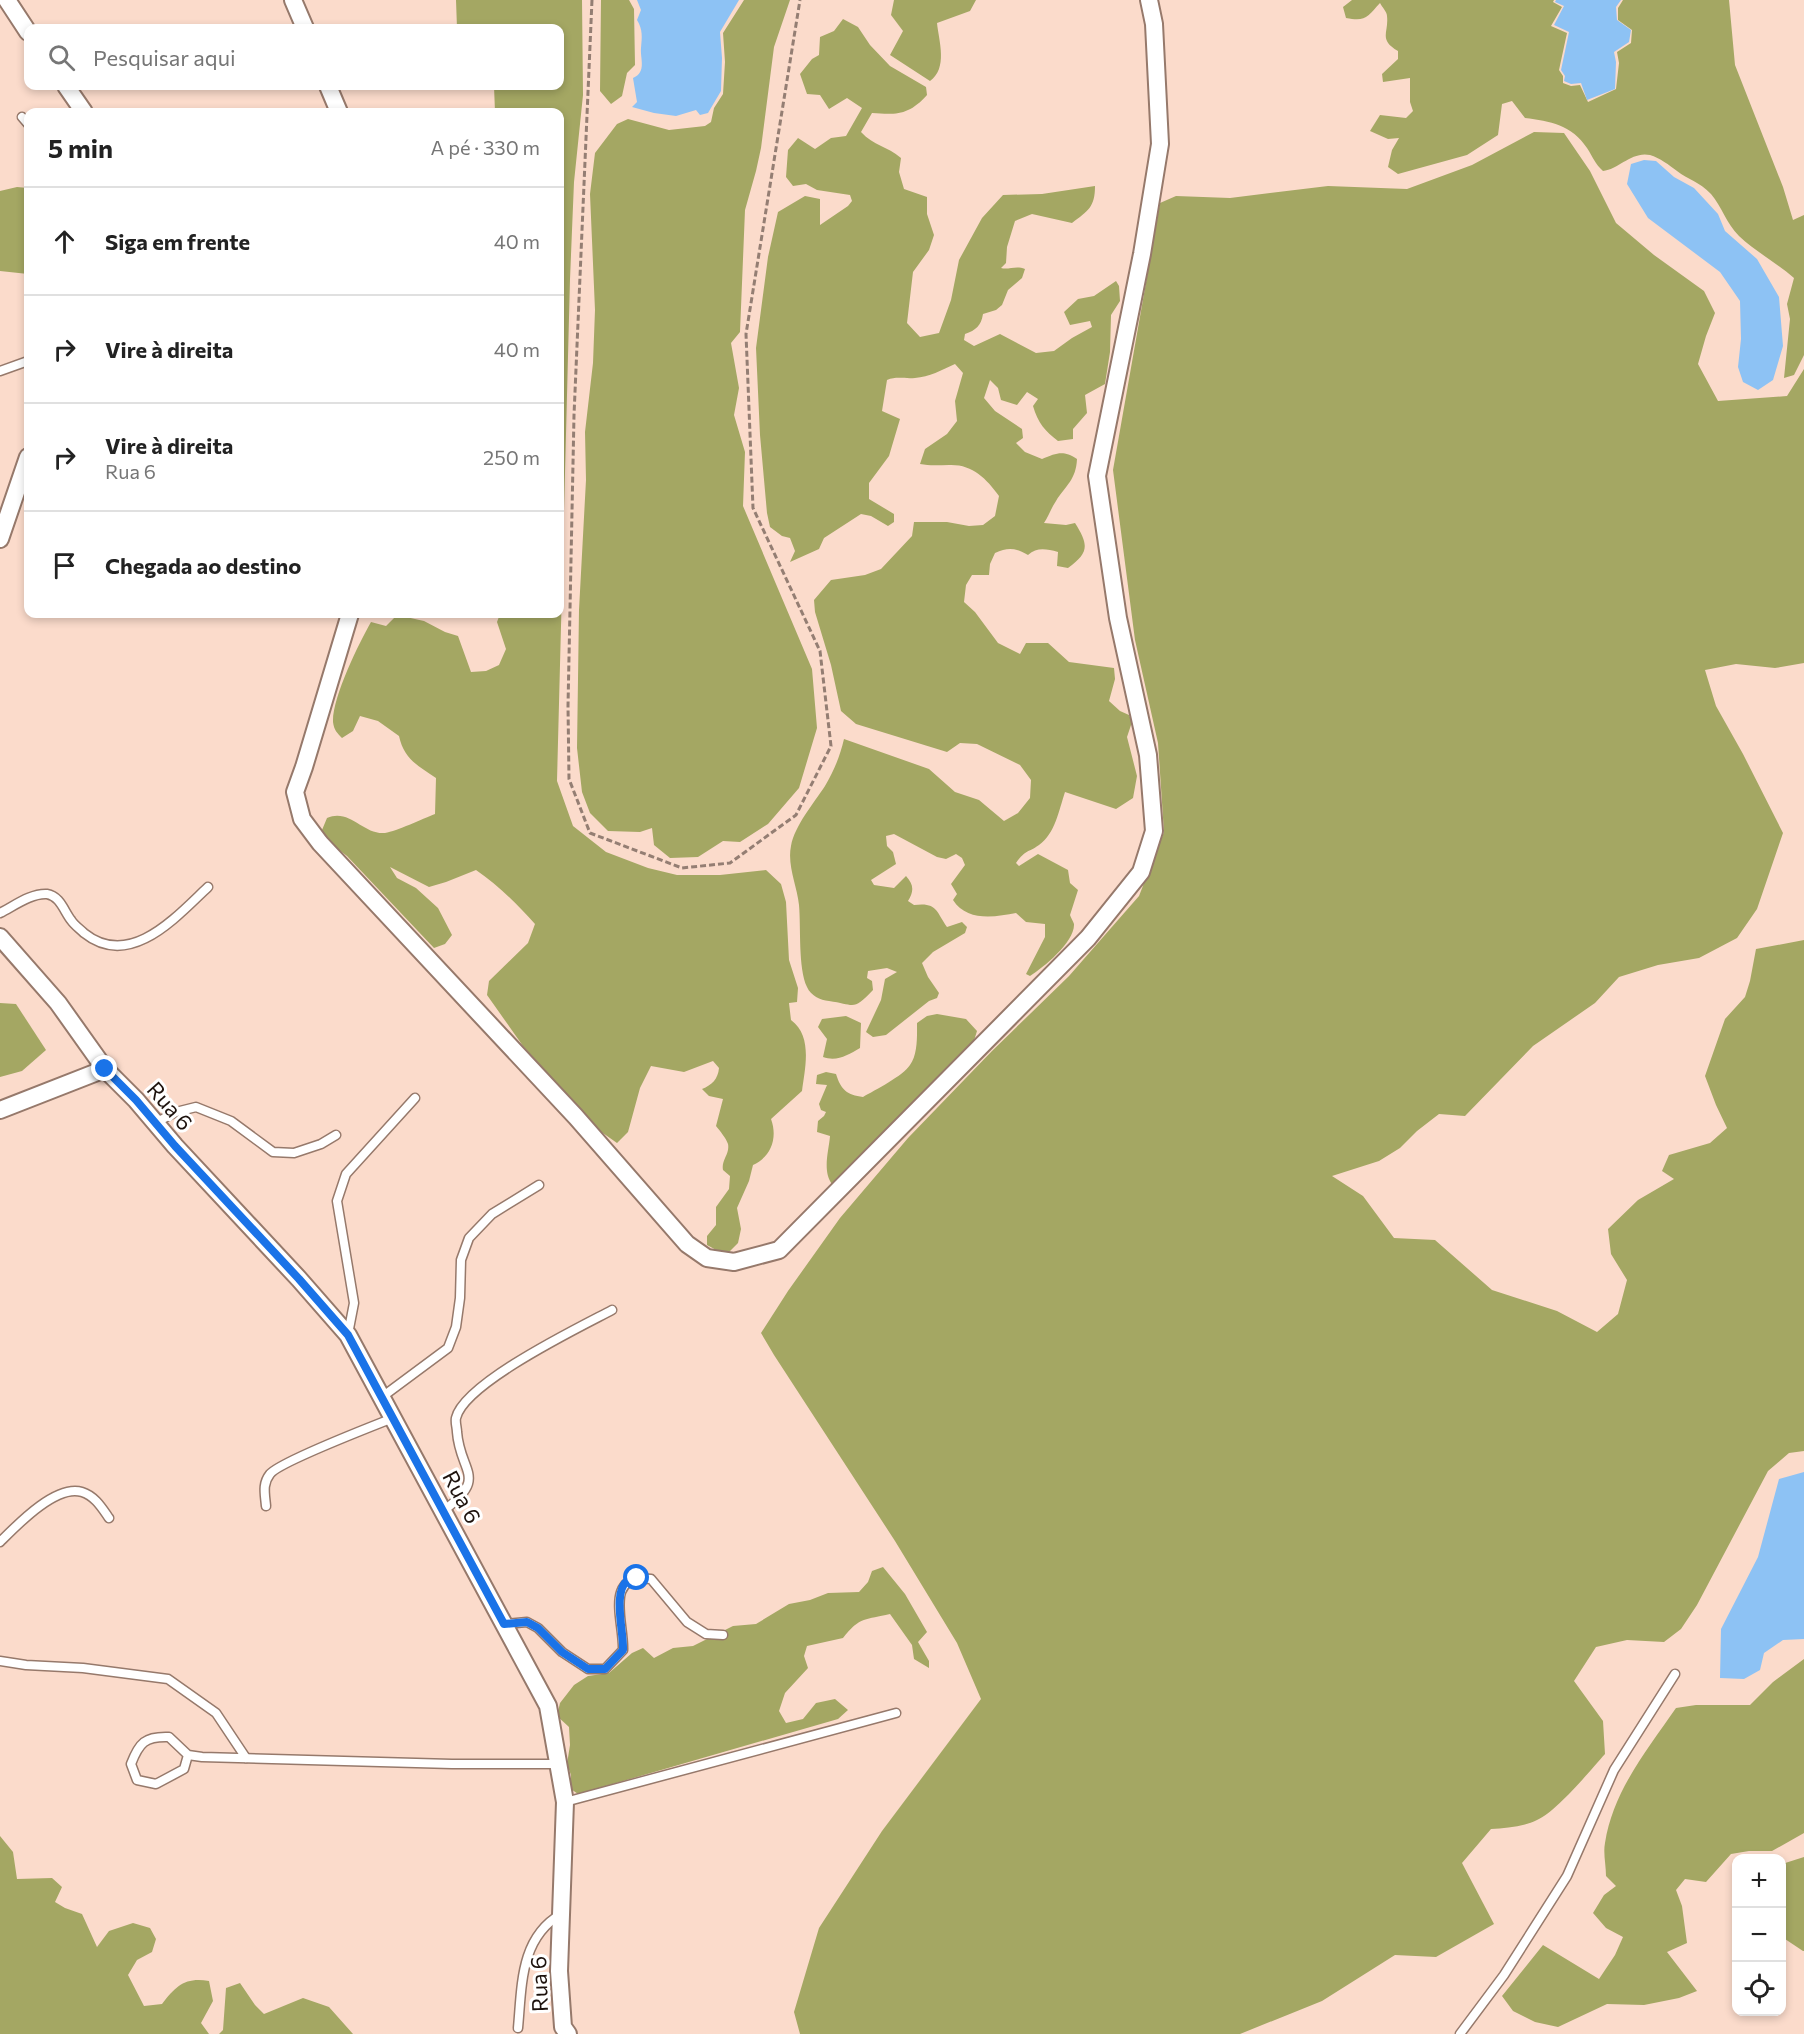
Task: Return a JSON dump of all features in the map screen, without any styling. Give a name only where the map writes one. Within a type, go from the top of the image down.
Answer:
[{"type":"street","points":[[7,0],[24,26]]},
{"type":"street","points":[[293,0],[303,24]]},
{"type":"street","points":[[349,618],[295,792],[302,819],[320,843],[576,1117],[687,1244],[707,1258],[734,1262],[779,1250],[1088,938],[1141,872],[1154,831],[1148,755],[1118,618],[1097,476],[1142,254],[1160,144],[1154,24],[1149,0]]},
{"type":"street","points":[[69,90],[81,108]]},
{"type":"street","points":[[330,90],[337,108]]},
{"type":"street","points":[[0,538],[24,469]]},
{"type":"street","name":"Rua 6","points":[[0,937],[58,1003],[105,1069],[348,1335],[548,1706],[565,1803],[560,1983],[563,2027],[568,2034]]},
{"type":"street","points":[[0,1110],[105,1069]]},
{"type":"lane","points":[[0,371],[24,362]]},
{"type":"lane","points":[[0,913],[34,895],[49,894],[60,902],[71,922],[97,943],[120,946],[141,942],[154,935],[208,886]]},
{"type":"lane","points":[[348,1335],[354,1303],[338,1201],[346,1174],[415,1098]]},
{"type":"lane","points":[[155,1123],[176,1112],[196,1107],[231,1121],[273,1152],[283,1153],[294,1153],[321,1144],[336,1135]]},
{"type":"lane","points":[[382,1397],[447,1348],[456,1327],[460,1298],[461,1260],[469,1238],[492,1214],[539,1185]]},
{"type":"lane","points":[[443,1511],[461,1498],[469,1484],[468,1469],[458,1442],[456,1418],[467,1398],[518,1362],[612,1310]]},
{"type":"lane","points":[[266,1506],[264,1486],[271,1473],[291,1461],[393,1417]]},
{"type":"lane","points":[[0,1542],[43,1503],[66,1492],[81,1491],[94,1498],[109,1518]]},
{"type":"lane","points":[[504,1624],[527,1622],[538,1628],[562,1652],[588,1669],[605,1669],[623,1650],[624,1636],[619,1606],[622,1588],[627,1581],[637,1578],[651,1579],[687,1622],[706,1634],[723,1635]]},
{"type":"lane","points":[[0,1662],[83,1668],[168,1679],[216,1713],[246,1758]]},
{"type":"lane","points":[[1460,2034],[1504,1975],[1567,1876],[1614,1770],[1675,1674]]},
{"type":"lane","points":[[565,1803],[896,1713]]},
{"type":"lane","points":[[188,1755],[184,1769],[156,1784],[137,1780],[131,1764],[138,1746],[154,1736],[169,1737],[188,1755],[452,1764],[558,1764]]},
{"type":"lane","points":[[518,2028],[526,1962],[538,1933],[548,1921],[561,1914]]},
{"type":"path","points":[[592,0],[574,415],[568,706],[569,779],[590,833],[682,868],[730,863],[796,816],[831,746],[820,651],[753,508],[746,334],[800,0]]},
{"type":"green space","points":[[456,0],[582,0],[583,95],[574,182],[564,511],[564,108],[495,108],[494,90],[564,90],[564,24],[457,24]]},
{"type":"green space","points":[[601,0],[629,0],[634,9],[635,65],[627,73],[622,96],[611,104],[600,91]]},
{"type":"green space","points":[[744,0],[790,0],[774,47],[761,148],[745,210],[740,332],[731,343],[739,388],[734,415],[745,452],[743,506],[812,669],[817,728],[799,788],[768,824],[740,842],[723,841],[698,857],[670,858],[654,845],[652,828],[640,832],[608,831],[590,813],[582,792],[577,748],[579,610],[586,480],[585,432],[593,363],[595,310],[590,194],[595,153],[617,124],[628,119],[669,130],[705,126],[711,122],[714,108],[723,94],[725,62],[723,33]]},
{"type":"green space","points":[[894,0],[976,0],[970,11],[937,23],[941,62],[936,76],[930,81],[890,55],[903,31],[891,15]]},
{"type":"green space","points":[[1352,0],[1554,0],[1553,2],[1562,7],[1551,26],[1567,33],[1559,70],[1563,76],[1563,83],[1571,86],[1580,85],[1588,102],[1616,89],[1619,63],[1617,52],[1631,43],[1632,30],[1618,20],[1618,8],[1623,0],[1729,0],[1735,65],[1783,187],[1793,220],[1804,215],[1804,355],[1794,375],[1784,378],[1790,319],[1787,304],[1794,278],[1739,236],[1707,190],[1657,158],[1643,154],[1603,171],[1581,140],[1574,134],[1552,123],[1525,118],[1512,101],[1502,104],[1498,135],[1467,155],[1398,174],[1388,167],[1392,150],[1399,138],[1388,139],[1370,131],[1380,115],[1406,118],[1413,111],[1410,102],[1410,78],[1383,82],[1382,74],[1398,59],[1398,51],[1386,39],[1386,13],[1380,3],[1362,19],[1346,18],[1343,7]]},
{"type":"green space","points":[[843,19],[858,27],[870,45],[890,66],[926,87],[927,95],[914,107],[889,114],[872,113],[861,132],[901,158],[899,172],[904,189],[927,197],[927,214],[934,235],[929,250],[913,272],[907,323],[920,337],[939,333],[951,300],[959,260],[982,218],[1003,195],[1042,194],[1095,186],[1094,199],[1090,208],[1072,223],[1032,214],[1015,221],[1007,247],[1006,263],[1001,268],[1025,269],[1022,278],[1008,290],[1002,305],[996,310],[983,314],[979,325],[965,334],[964,340],[974,346],[1000,334],[1036,353],[1054,351],[1092,327],[1090,321],[1070,325],[1064,312],[1078,299],[1094,296],[1116,281],[1119,286],[1120,301],[1111,315],[1110,352],[1105,384],[1085,395],[1087,413],[1073,429],[1073,439],[1058,441],[1046,430],[1033,406],[1038,399],[1027,392],[1017,405],[1001,400],[998,388],[990,380],[984,398],[995,411],[1022,429],[1023,438],[1016,443],[1025,452],[1042,459],[1060,453],[1077,459],[1073,477],[1044,523],[1066,525],[1075,523],[1083,537],[1085,548],[1080,558],[1068,568],[1057,566],[1058,552],[1050,550],[1042,549],[1028,555],[1012,549],[995,553],[990,564],[989,575],[972,575],[966,585],[964,602],[975,612],[998,643],[1020,654],[1026,643],[1048,643],[1069,662],[1114,668],[1115,679],[1109,701],[1120,711],[1129,715],[1132,722],[1127,737],[1137,776],[1133,798],[1116,809],[1065,792],[1049,835],[1039,845],[1022,855],[1016,863],[1019,866],[1038,854],[1068,870],[1070,883],[1078,890],[1070,915],[1074,924],[1069,939],[1050,961],[1030,976],[1026,974],[1045,937],[1045,924],[1026,922],[1016,913],[982,916],[966,912],[953,900],[957,894],[951,884],[965,865],[962,858],[956,854],[946,859],[937,857],[894,834],[886,836],[887,846],[893,852],[896,864],[871,880],[874,885],[894,888],[906,876],[912,888],[908,901],[914,905],[932,906],[947,927],[962,922],[967,927],[965,933],[933,952],[922,963],[939,993],[937,998],[929,1001],[886,1035],[873,1037],[866,1032],[881,1000],[885,979],[897,972],[887,968],[868,971],[867,978],[872,981],[873,990],[854,1005],[822,1000],[811,993],[802,969],[799,905],[790,861],[791,846],[796,830],[831,775],[844,739],[929,769],[955,792],[979,800],[1004,821],[1018,813],[1030,798],[1031,780],[1020,765],[977,744],[960,743],[947,752],[856,724],[841,711],[831,665],[815,612],[814,600],[831,580],[865,575],[881,569],[912,536],[914,522],[983,525],[995,516],[999,496],[978,473],[957,465],[920,464],[925,449],[947,434],[957,421],[955,401],[963,373],[955,364],[925,376],[887,380],[882,411],[900,419],[889,456],[869,483],[869,499],[894,514],[894,522],[888,526],[871,516],[861,514],[824,538],[819,549],[790,562],[795,551],[790,538],[782,536],[770,527],[760,435],[756,348],[768,257],[778,212],[805,196],[820,199],[820,225],[852,201],[850,195],[817,190],[806,184],[793,186],[786,177],[788,150],[798,138],[815,149],[831,138],[846,136],[862,108],[847,98],[829,109],[820,95],[807,94],[800,74],[812,59],[819,55],[820,37],[834,31]]},
{"type":"green space","points":[[1534,132],[1564,133],[1590,171],[1616,223],[1654,255],[1704,291],[1715,313],[1698,364],[1718,401],[1787,396],[1804,369],[1804,663],[1775,668],[1736,664],[1705,670],[1716,706],[1783,833],[1757,909],[1737,938],[1699,958],[1658,965],[1619,977],[1595,1003],[1533,1046],[1465,1116],[1439,1114],[1400,1148],[1379,1161],[1332,1176],[1363,1196],[1394,1238],[1435,1240],[1492,1290],[1557,1311],[1597,1332],[1618,1314],[1627,1280],[1611,1254],[1608,1229],[1638,1200],[1674,1179],[1662,1171],[1669,1155],[1710,1143],[1727,1128],[1705,1076],[1725,1019],[1745,997],[1756,949],[1804,940],[1804,1451],[1789,1453],[1768,1471],[1697,1605],[1681,1629],[1664,1642],[1627,1640],[1596,1647],[1574,1681],[1603,1721],[1605,1754],[1545,1815],[1526,1824],[1491,1829],[1462,1863],[1494,1924],[1436,1957],[1395,1955],[1322,2001],[1240,2034],[800,2034],[794,2012],[819,1928],[882,1831],[981,1699],[957,1643],[895,1541],[761,1333],[840,1218],[908,1138],[1069,976],[1139,896],[1164,832],[1158,743],[1135,640],[1113,470],[1160,203],[1176,196],[1230,198],[1328,186],[1407,189],[1472,165]]},
{"type":"green space","points":[[24,188],[24,274],[0,271],[0,191]]},
{"type":"green space","points":[[394,618],[410,618],[424,621],[458,636],[471,672],[486,671],[499,665],[506,649],[497,622],[498,618],[561,618],[557,781],[573,826],[606,852],[648,868],[677,875],[720,875],[766,870],[781,884],[786,902],[789,960],[798,988],[797,1002],[789,1003],[791,1020],[798,1027],[805,1043],[806,1063],[802,1091],[771,1119],[773,1140],[764,1157],[753,1165],[749,1181],[737,1208],[741,1229],[738,1243],[729,1252],[718,1251],[707,1245],[707,1236],[716,1225],[716,1207],[729,1189],[730,1176],[723,1170],[728,1144],[716,1126],[723,1099],[709,1096],[702,1089],[716,1078],[719,1068],[713,1061],[684,1072],[651,1066],[640,1088],[628,1132],[617,1143],[600,1131],[523,1046],[487,995],[489,981],[528,943],[535,924],[500,888],[476,870],[429,887],[390,867],[397,878],[416,888],[438,908],[452,935],[445,944],[434,948],[347,856],[331,844],[322,830],[327,818],[335,816],[343,816],[377,833],[385,833],[435,814],[436,778],[408,756],[399,736],[378,721],[360,716],[353,731],[342,738],[334,727],[334,712],[341,685],[371,622],[386,626]]},
{"type":"green space","points":[[0,1003],[16,1004],[46,1050],[22,1071],[0,1077]]},
{"type":"green space","points":[[937,1014],[966,1019],[977,1031],[972,1047],[838,1182],[832,1184],[827,1173],[830,1136],[817,1132],[818,1121],[826,1112],[821,1110],[819,1104],[827,1085],[816,1084],[817,1075],[826,1072],[836,1074],[845,1091],[863,1097],[906,1069],[913,1061],[916,1050],[917,1023],[927,1016]]},
{"type":"green space","points":[[846,1016],[861,1023],[860,1048],[838,1058],[823,1057],[827,1039],[818,1027],[822,1019]]},
{"type":"green space","points":[[883,1567],[905,1594],[927,1632],[918,1642],[929,1661],[929,1668],[914,1659],[912,1645],[890,1614],[864,1620],[854,1626],[843,1638],[807,1646],[804,1656],[808,1668],[785,1693],[779,1711],[786,1723],[803,1719],[816,1703],[835,1699],[848,1710],[838,1719],[578,1794],[571,1789],[571,1775],[567,1764],[570,1745],[569,1727],[557,1716],[560,1703],[574,1685],[588,1676],[609,1673],[632,1653],[643,1648],[654,1658],[673,1648],[693,1646],[733,1626],[756,1624],[789,1604],[810,1600],[828,1593],[859,1592],[868,1582],[872,1571]]},
{"type":"green space","points":[[1804,1659],[1804,1833],[1772,1851],[1731,1854],[1706,1882],[1685,1879],[1676,1890],[1682,1906],[1687,1943],[1667,1952],[1697,1991],[1679,1998],[1644,2005],[1607,2004],[1558,2027],[1535,2022],[1513,2011],[1502,1996],[1543,1945],[1599,1979],[1615,1955],[1623,1937],[1606,1928],[1593,1913],[1604,1895],[1616,1886],[1606,1876],[1604,1847],[1609,1824],[1623,1789],[1643,1755],[1676,1708],[1696,1705],[1750,1705],[1773,1682]]},
{"type":"green space","points":[[0,1836],[13,1852],[17,1879],[52,1878],[62,1887],[55,1902],[82,1914],[97,1947],[109,1931],[133,1923],[150,1928],[156,1939],[152,1952],[137,1960],[128,1975],[144,2006],[162,2004],[172,1992],[187,1982],[209,1981],[213,2001],[201,2023],[209,2034],[0,2034]]},
{"type":"green space","points":[[1804,1857],[1804,1951],[1786,1940],[1786,1863]]},
{"type":"green space","points":[[240,1983],[264,2014],[303,1998],[329,2007],[353,2034],[219,2034],[223,2030],[226,1988]]},
{"type":"water","points":[[637,0],[739,0],[720,32],[721,91],[708,113],[700,115],[696,110],[676,116],[632,107],[637,102],[633,78],[640,72],[642,65],[642,34],[637,20],[641,10]]},
{"type":"water","points":[[1556,0],[1621,0],[1616,7],[1617,20],[1631,30],[1629,42],[1614,52],[1615,89],[1587,100],[1581,83],[1571,84],[1564,81],[1565,76],[1561,70],[1569,32],[1554,25],[1564,6],[1555,2]]},
{"type":"water","points":[[1644,160],[1656,161],[1674,177],[1694,188],[1718,214],[1725,231],[1757,259],[1779,297],[1783,346],[1773,380],[1758,390],[1743,382],[1738,367],[1741,339],[1740,301],[1720,272],[1648,218],[1627,184],[1631,164]]},
{"type":"water","points":[[1804,1472],[1804,1639],[1783,1640],[1764,1653],[1760,1670],[1744,1679],[1720,1678],[1721,1629],[1758,1557],[1779,1479]]},
{"type":"route","points":[[105,1069],[136,1100],[175,1146],[348,1335],[504,1624],[527,1622],[538,1628],[562,1652],[588,1669],[605,1669],[623,1650],[624,1636],[619,1606],[622,1588],[627,1581],[637,1578]]}]
